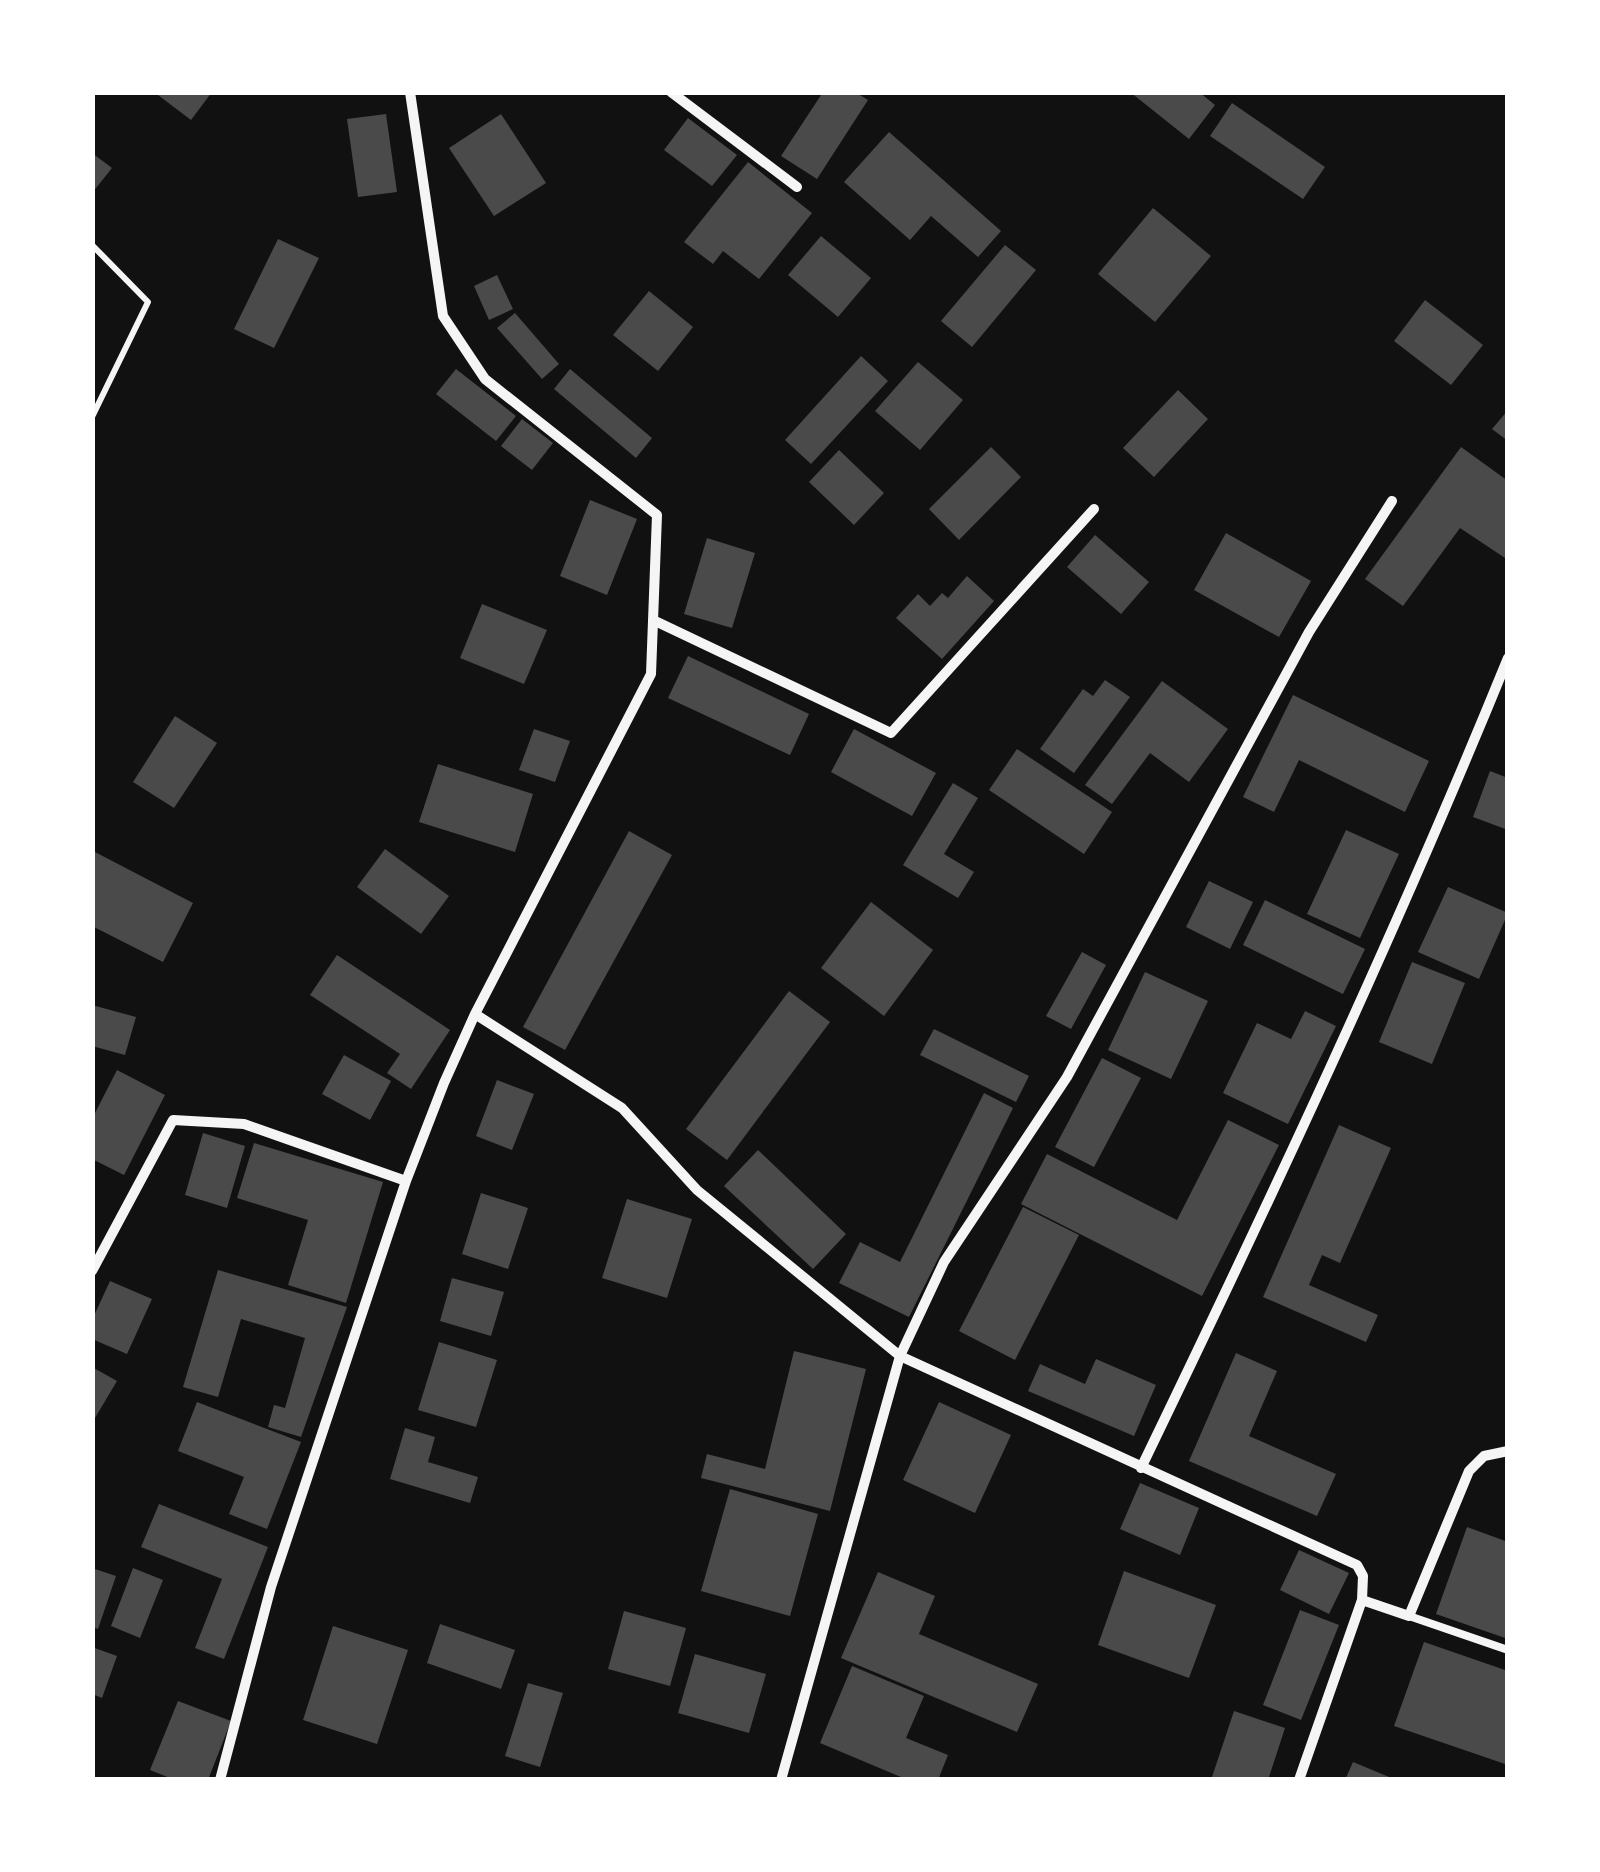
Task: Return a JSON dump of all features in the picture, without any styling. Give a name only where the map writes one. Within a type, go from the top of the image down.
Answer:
[{"type":"street","points":[[220,1780],[271,1587],[406,1182],[475,1014],[651,674],[657,515],[485,379],[442,316],[410,92]]},
{"type":"street","points":[[671,92],[797,187]]},
{"type":"street","points":[[781,1780],[900,1356],[944,1262],[1067,1077],[1309,632],[1392,502]]},
{"type":"street","points":[[653,620],[892,733],[1094,508]]},
{"type":"street","points":[[1141,1468],[1296,1148],[1442,820],[1508,658]]},
{"type":"street","points":[[475,1014],[622,1108],[697,1190],[900,1356],[1350,1560],[1363,1576],[1362,1600],[1299,1780]]},
{"type":"street","points":[[92,1272],[173,1120],[244,1124],[406,1182]]},
{"type":"street","points":[[1362,1600],[1409,1616],[1470,1471],[1484,1456],[1508,1451]]},
{"type":"lane","points":[[1409,1616],[1508,1650]]},
{"type":"path","points":[[92,245],[148,302],[92,417]]},
{"type":"building","points":[[154,92],[212,92],[191,120]]},
{"type":"building","points":[[823,92],[855,92],[868,100],[817,179],[781,156]]},
{"type":"building","points":[[1130,92],[1199,92],[1215,105],[1189,139]]},
{"type":"building","points":[[1232,103],[1325,167],[1303,199],[1210,136]]},
{"type":"building","points":[[386,114],[397,192],[358,197],[347,119]]},
{"type":"building","points":[[501,114],[546,183],[494,216],[449,148]]},
{"type":"building","points":[[688,118],[737,155],[712,186],[664,150]]},
{"type":"building","points":[[889,132],[1001,231],[978,257],[931,216],[910,240],[844,182]]},
{"type":"building","points":[[92,153],[112,168],[92,193]]},
{"type":"building","points":[[748,162],[812,213],[759,279],[723,251],[713,264],[684,242]]},
{"type":"building","points":[[1153,208],[1211,256],[1155,322],[1098,274]]},
{"type":"building","points":[[821,236],[871,278],[838,317],[788,275]]},
{"type":"building","points":[[278,239],[319,258],[274,348],[234,329]]},
{"type":"building","points":[[1005,245],[1036,270],[972,347],[941,321]]},
{"type":"building","points":[[497,275],[513,309],[489,320],[474,286]]},
{"type":"building","points":[[649,291],[693,327],[658,371],[613,335]]},
{"type":"building","points":[[1425,300],[1483,345],[1451,385],[1394,341]]},
{"type":"building","points":[[515,313],[559,364],[542,379],[497,328]]},
{"type":"building","points":[[861,356],[888,381],[811,464],[785,440]]},
{"type":"building","points":[[918,362],[963,400],[920,450],[875,411]]},
{"type":"building","points":[[456,369],[516,416],[496,441],[436,394]]},
{"type":"building","points":[[570,369],[652,438],[636,458],[554,389]]},
{"type":"building","points":[[1178,390],[1208,419],[1154,477],[1123,448]]},
{"type":"building","points":[[1508,410],[1508,441],[1492,429]]},
{"type":"building","points":[[522,419],[553,443],[532,470],[501,446]]},
{"type":"building","points":[[991,447],[1021,477],[959,540],[929,509]]},
{"type":"building","points":[[1461,447],[1508,481],[1508,560],[1460,528],[1403,606],[1365,579]]},
{"type":"building","points":[[839,450],[884,493],[854,525],[809,482]]},
{"type":"building","points":[[590,500],[637,519],[607,595],[560,576]]},
{"type":"building","points":[[1226,533],[1311,581],[1279,637],[1194,590]]},
{"type":"building","points":[[1095,535],[1149,582],[1121,614],[1067,567]]},
{"type":"building","points":[[707,538],[755,553],[732,628],[684,614]]},
{"type":"building","points":[[967,576],[994,601],[942,659],[896,618],[918,594],[930,606],[942,593],[948,598]]},
{"type":"building","points":[[482,604],[547,630],[524,684],[460,658]]},
{"type":"building","points":[[688,656],[809,714],[790,755],[668,698]]},
{"type":"building","points":[[1105,680],[1130,697],[1074,773],[1040,749],[1083,689],[1093,696]]},
{"type":"building","points":[[1162,681],[1228,729],[1189,782],[1150,753],[1112,804],[1085,785]]},
{"type":"building","points":[[1293,695],[1429,761],[1405,812],[1299,760],[1274,812],[1243,797]]},
{"type":"building","points":[[175,716],[217,743],[174,808],[133,782]]},
{"type":"building","points":[[534,729],[570,741],[555,782],[519,770]]},
{"type":"building","points":[[854,729],[936,773],[912,816],[831,772]]},
{"type":"building","points":[[1017,749],[1112,812],[1084,854],[989,790]]},
{"type":"building","points":[[438,764],[533,794],[515,852],[419,822]]},
{"type":"building","points":[[1490,771],[1508,778],[1508,830],[1473,817]]},
{"type":"building","points":[[953,783],[978,798],[944,854],[974,872],[958,898],[903,865]]},
{"type":"building","points":[[1346,830],[1399,854],[1360,938],[1307,914]]},
{"type":"building","points":[[629,831],[672,855],[565,1050],[523,1027]]},
{"type":"building","points":[[385,849],[449,896],[421,934],[357,887]]},
{"type":"building","points":[[95,852],[193,903],[163,962],[92,926]]},
{"type":"building","points":[[1209,881],[1253,902],[1230,949],[1186,927]]},
{"type":"building","points":[[1448,887],[1508,913],[1479,979],[1418,952]]},
{"type":"building","points":[[1265,900],[1365,949],[1343,994],[1243,945]]},
{"type":"building","points":[[871,902],[933,950],[884,1016],[821,968]]},
{"type":"building","points":[[1082,952],[1106,965],[1071,1029],[1046,1016]]},
{"type":"building","points":[[337,955],[450,1030],[411,1089],[387,1073],[400,1054],[310,995]]},
{"type":"building","points":[[1412,962],[1465,983],[1432,1064],[1379,1042]]},
{"type":"building","points":[[1145,972],[1208,1001],[1171,1079],[1108,1050]]},
{"type":"building","points":[[789,991],[830,1022],[727,1160],[686,1129]]},
{"type":"building","points":[[92,1005],[136,1017],[125,1055],[92,1046]]},
{"type":"building","points":[[1305,1011],[1336,1026],[1288,1124],[1223,1093],[1257,1023],[1291,1039]]},
{"type":"building","points":[[934,1029],[1029,1076],[1016,1102],[920,1055]]},
{"type":"building","points":[[344,1055],[391,1081],[370,1120],[322,1094]]},
{"type":"building","points":[[1102,1058],[1141,1078],[1094,1167],[1055,1147]]},
{"type":"building","points":[[117,1070],[165,1095],[124,1175],[92,1159],[92,1119]]},
{"type":"building","points":[[497,1080],[534,1094],[512,1150],[476,1136]]},
{"type":"building","points":[[984,1093],[1013,1108],[909,1317],[839,1283],[860,1242],[900,1262]]},
{"type":"building","points":[[1228,1120],[1279,1145],[1202,1296],[1021,1204],[1047,1154],[1177,1220]]},
{"type":"building","points":[[1339,1125],[1391,1148],[1340,1263],[1322,1255],[1309,1285],[1378,1315],[1366,1342],[1263,1297]]},
{"type":"building","points":[[203,1133],[245,1146],[227,1208],[185,1195]]},
{"type":"building","points":[[254,1143],[383,1182],[346,1303],[288,1285],[308,1220],[237,1198]]},
{"type":"building","points":[[758,1150],[846,1234],[813,1269],[724,1186]]},
{"type":"building","points":[[481,1193],[528,1208],[508,1269],[462,1254]]},
{"type":"building","points":[[627,1199],[692,1219],[667,1298],[602,1278]]},
{"type":"building","points":[[1023,1207],[1079,1235],[1015,1360],[959,1331]]},
{"type":"building","points":[[218,1270],[347,1307],[301,1437],[268,1427],[274,1405],[285,1408],[305,1338],[241,1319],[218,1397],[183,1387]]},
{"type":"building","points":[[452,1278],[504,1292],[491,1336],[440,1321]]},
{"type":"building","points":[[110,1281],[152,1299],[127,1354],[92,1339],[92,1320]]},
{"type":"building","points":[[439,1342],[497,1360],[476,1427],[418,1410]]},
{"type":"building","points":[[794,1351],[866,1369],[830,1511],[701,1478],[707,1454],[765,1469]]},
{"type":"building","points":[[1236,1353],[1277,1371],[1249,1436],[1336,1474],[1317,1516],[1189,1461]]},
{"type":"building","points":[[1096,1359],[1156,1385],[1134,1436],[1028,1391],[1040,1364],[1085,1384]]},
{"type":"building","points":[[92,1367],[117,1381],[92,1423]]},
{"type":"building","points":[[197,1402],[301,1442],[267,1529],[229,1514],[244,1477],[178,1451]]},
{"type":"building","points":[[939,1402],[1011,1435],[975,1513],[903,1480]]},
{"type":"building","points":[[405,1428],[435,1437],[428,1462],[478,1477],[470,1503],[390,1479]]},
{"type":"building","points":[[1140,1483],[1199,1508],[1180,1555],[1120,1529]]},
{"type":"building","points":[[730,1489],[818,1514],[790,1616],[701,1591]]},
{"type":"building","points":[[159,1504],[268,1547],[224,1659],[195,1648],[222,1579],[141,1547]]},
{"type":"building","points":[[1467,1527],[1508,1542],[1508,1639],[1436,1614]]},
{"type":"building","points":[[1299,1550],[1349,1573],[1329,1614],[1280,1590]]},
{"type":"building","points":[[92,1568],[116,1576],[98,1629],[92,1627]]},
{"type":"building","points":[[133,1568],[163,1580],[140,1638],[111,1626]]},
{"type":"building","points":[[1124,1571],[1216,1605],[1189,1678],[1098,1645]]},
{"type":"building","points":[[878,1572],[935,1596],[919,1634],[1038,1684],[1017,1732],[841,1658]]},
{"type":"building","points":[[1300,1610],[1339,1625],[1301,1720],[1263,1705]]},
{"type":"building","points":[[624,1611],[686,1628],[670,1686],[608,1669]]},
{"type":"building","points":[[440,1624],[515,1650],[501,1689],[427,1663]]},
{"type":"building","points":[[333,1626],[408,1650],[377,1744],[303,1720]]},
{"type":"building","points":[[1424,1642],[1508,1671],[1508,1765],[1394,1726]]},
{"type":"building","points":[[92,1647],[117,1656],[102,1698],[92,1694]]},
{"type":"building","points":[[695,1654],[766,1674],[749,1733],[678,1713]]},
{"type":"building","points":[[852,1666],[924,1696],[906,1738],[948,1755],[938,1780],[908,1780],[820,1743]]},
{"type":"building","points":[[528,1683],[563,1693],[540,1767],[505,1756]]},
{"type":"building","points":[[178,1701],[231,1721],[208,1780],[175,1780],[150,1770]]},
{"type":"building","points":[[1234,1711],[1285,1728],[1268,1780],[1211,1780]]},
{"type":"building","points":[[1353,1762],[1394,1779],[1394,1780],[1345,1780]]}]
